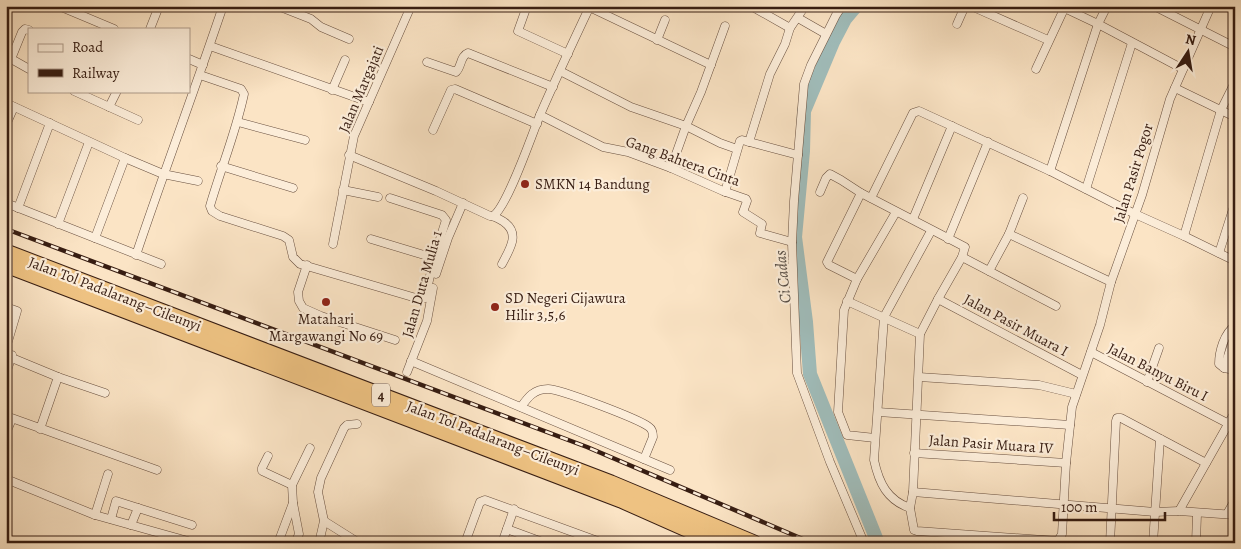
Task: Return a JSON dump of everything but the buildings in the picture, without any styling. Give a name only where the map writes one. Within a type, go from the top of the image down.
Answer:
[{"type":"highway","name":"Jalan Tol Padalarang–Cileunyi","points":[[6,252],[611,483],[754,543]]},
{"type":"highway","name":"Jalan Tol Padalarang–Cileunyi","points":[[6,265],[621,500],[718,543]]},
{"type":"street","points":[[59,6],[112,28]]},
{"type":"street","points":[[150,28],[159,6]]},
{"type":"street","points":[[136,255],[223,6]]},
{"type":"street","points":[[278,6],[311,19],[321,27],[349,39]]},
{"type":"street","name":"Jalan Margajati","points":[[333,244],[349,155],[359,121],[411,6]]},
{"type":"street","points":[[527,6],[518,31],[568,54]]},
{"type":"street","points":[[751,6],[790,28]]},
{"type":"street","points":[[749,142],[768,81],[789,37],[790,28],[805,6]]},
{"type":"street","points":[[842,6],[826,34],[804,84],[792,242],[797,373],[830,462],[862,538]]},
{"type":"street","points":[[957,24],[965,6]]},
{"type":"street","points":[[971,6],[1048,40]]},
{"type":"street","points":[[1050,171],[1098,24],[1106,6]]},
{"type":"street","points":[[1154,6],[1235,47]]},
{"type":"street","name":"Jalan Pasir Pogor","points":[[910,508],[914,529],[917,531],[1058,541],[1062,534],[1066,463],[1072,407],[1136,214],[1175,88],[1212,6]]},
{"type":"street","points":[[493,216],[498,212],[507,195],[540,115],[589,7],[710,65]]},
{"type":"street","points":[[1036,68],[1062,7],[1183,69]]},
{"type":"street","points":[[798,18],[826,34]]},
{"type":"street","points":[[657,40],[665,20]]},
{"type":"street","points":[[671,168],[725,26]]},
{"type":"street","points":[[28,30],[25,29],[22,32],[9,57],[28,68]]},
{"type":"street","points":[[1086,189],[1132,43]]},
{"type":"street","points":[[210,46],[369,102]]},
{"type":"street","points":[[428,62],[456,72],[460,67],[463,57],[468,53],[553,87]]},
{"type":"street","points":[[190,59],[203,65]]},
{"type":"street","points":[[332,90],[345,60]]},
{"type":"street","points":[[560,71],[631,107],[686,126],[720,143],[737,149]]},
{"type":"street","points":[[200,75],[234,87],[243,91],[244,94],[238,122],[221,166],[210,206],[212,211],[220,216],[283,236],[289,240],[293,257],[296,261],[421,299],[425,298],[434,258],[446,224],[444,217],[390,198]]},
{"type":"street","points":[[1184,236],[1221,110],[1235,82]]},
{"type":"street","points":[[1175,88],[1235,116]]},
{"type":"street","points":[[433,130],[451,90],[455,89],[537,124]]},
{"type":"street","points":[[76,92],[138,120]]},
{"type":"street","points":[[109,107],[116,92]]},
{"type":"street","points":[[6,125],[10,105],[163,174],[198,181]]},
{"type":"street","points":[[871,198],[913,113],[919,111],[1050,171],[1235,261]]},
{"type":"street","name":"Gang Bahtera Cinta","points":[[540,115],[603,147],[628,152],[671,168],[747,201],[743,212],[762,224],[760,233],[792,242]]},
{"type":"street","points":[[238,122],[305,140]]},
{"type":"street","points":[[18,208],[50,123]]},
{"type":"street","points":[[913,220],[952,126]]},
{"type":"street","points":[[725,192],[740,141],[798,155]]},
{"type":"street","points":[[58,224],[89,142]]},
{"type":"street","points":[[948,239],[988,142]]},
{"type":"street","points":[[349,155],[493,216],[505,223],[512,229],[514,238],[502,264]]},
{"type":"street","points":[[95,238],[125,158]]},
{"type":"street","points":[[221,166],[293,188]]},
{"type":"street","points":[[820,192],[826,178],[830,174],[896,212],[964,246],[965,249],[920,334],[913,492],[910,508],[896,501],[884,490],[880,484],[874,460],[884,317],[932,231]]},
{"type":"street","points":[[344,190],[378,197]]},
{"type":"street","points":[[857,280],[829,265],[827,262],[861,193]]},
{"type":"street","points":[[989,271],[1009,234],[1024,198]]},
{"type":"street","points":[[6,203],[161,264]]},
{"type":"street","name":"Jalan Duta Mulia 1","points":[[408,372],[427,321],[438,265],[463,203]]},
{"type":"street","points":[[1219,253],[1235,203]]},
{"type":"street","points":[[875,438],[847,435],[839,417],[844,310],[857,280],[896,212]]},
{"type":"street","points":[[1009,234],[1112,282]]},
{"type":"street","points":[[371,239],[434,258]]},
{"type":"street","points":[[962,257],[1056,306]]},
{"type":"street","points":[[306,265],[298,292],[299,301],[304,308],[321,316],[395,340]]},
{"type":"street","name":"Jalan Pasir Muara I","points":[[938,299],[1082,374]]},
{"type":"street","points":[[847,301],[920,334]]},
{"type":"street","points":[[6,307],[18,311],[6,348]]},
{"type":"street","points":[[1235,326],[1228,332],[1220,354],[1219,364],[1224,368],[1235,370]]},
{"type":"street","points":[[1224,368],[1235,335]]},
{"type":"street","points":[[1147,382],[1159,348]]},
{"type":"street","name":"Jalan Banyu Biru I","points":[[1091,352],[1229,424]]},
{"type":"street","points":[[6,374],[9,355],[58,377],[105,393]]},
{"type":"street","points":[[411,361],[670,470]]},
{"type":"street","points":[[40,429],[58,377]]},
{"type":"street","points":[[919,377],[1039,385],[1076,394]]},
{"type":"street","points":[[521,407],[529,395],[536,391],[549,389],[566,393],[637,421],[649,427],[654,437],[644,459]]},
{"type":"street","points":[[878,412],[1070,425]]},
{"type":"street","points":[[1179,511],[1235,412]]},
{"type":"street","points":[[6,433],[9,417],[158,470]]},
{"type":"street","points":[[1110,543],[1117,418],[1206,463]]},
{"type":"street","points":[[319,543],[324,521],[318,492],[321,478],[344,428],[347,425],[357,424]]},
{"type":"street","points":[[1153,543],[1160,439]]},
{"type":"street","points":[[295,543],[299,534],[293,503],[292,485],[310,448]]},
{"type":"street","name":"Jalan Pasir Muara IV","points":[[914,453],[1066,463]]},
{"type":"street","points":[[268,456],[262,471],[292,485]]},
{"type":"street","points":[[95,515],[108,474]]},
{"type":"street","points":[[6,479],[95,515],[188,541]]},
{"type":"street","points":[[913,492],[1112,509],[1155,512],[1179,511],[1197,514],[1231,514],[1235,500]]},
{"type":"street","points":[[111,519],[116,500],[192,524]]},
{"type":"street","points":[[465,543],[480,502],[486,500],[603,543]]},
{"type":"street","points":[[281,542],[293,503]]},
{"type":"street","points":[[131,525],[138,508]]},
{"type":"street","points":[[502,543],[514,509]]},
{"type":"street","points":[[1196,543],[1197,514]]},
{"type":"street","points":[[324,521],[348,540],[359,543]]},
{"type":"street","points":[[507,529],[545,543]]},
{"type":"waterway","name":"Ci Cadas","points":[[856,6],[845,19],[833,42],[804,111],[803,151],[795,237],[806,322],[810,374],[878,543]]},
{"type":"railway","points":[[6,229],[587,447],[812,543]]},
{"type":"place","name":"SMKN 14 Bandung","points":[[525,184]]},
{"type":"place","name":"Matahari Margawangi No 69","points":[[326,302]]},
{"type":"place","name":"SD Negeri Cijawura Hilir 3,5,6","points":[[495,307]]}]
